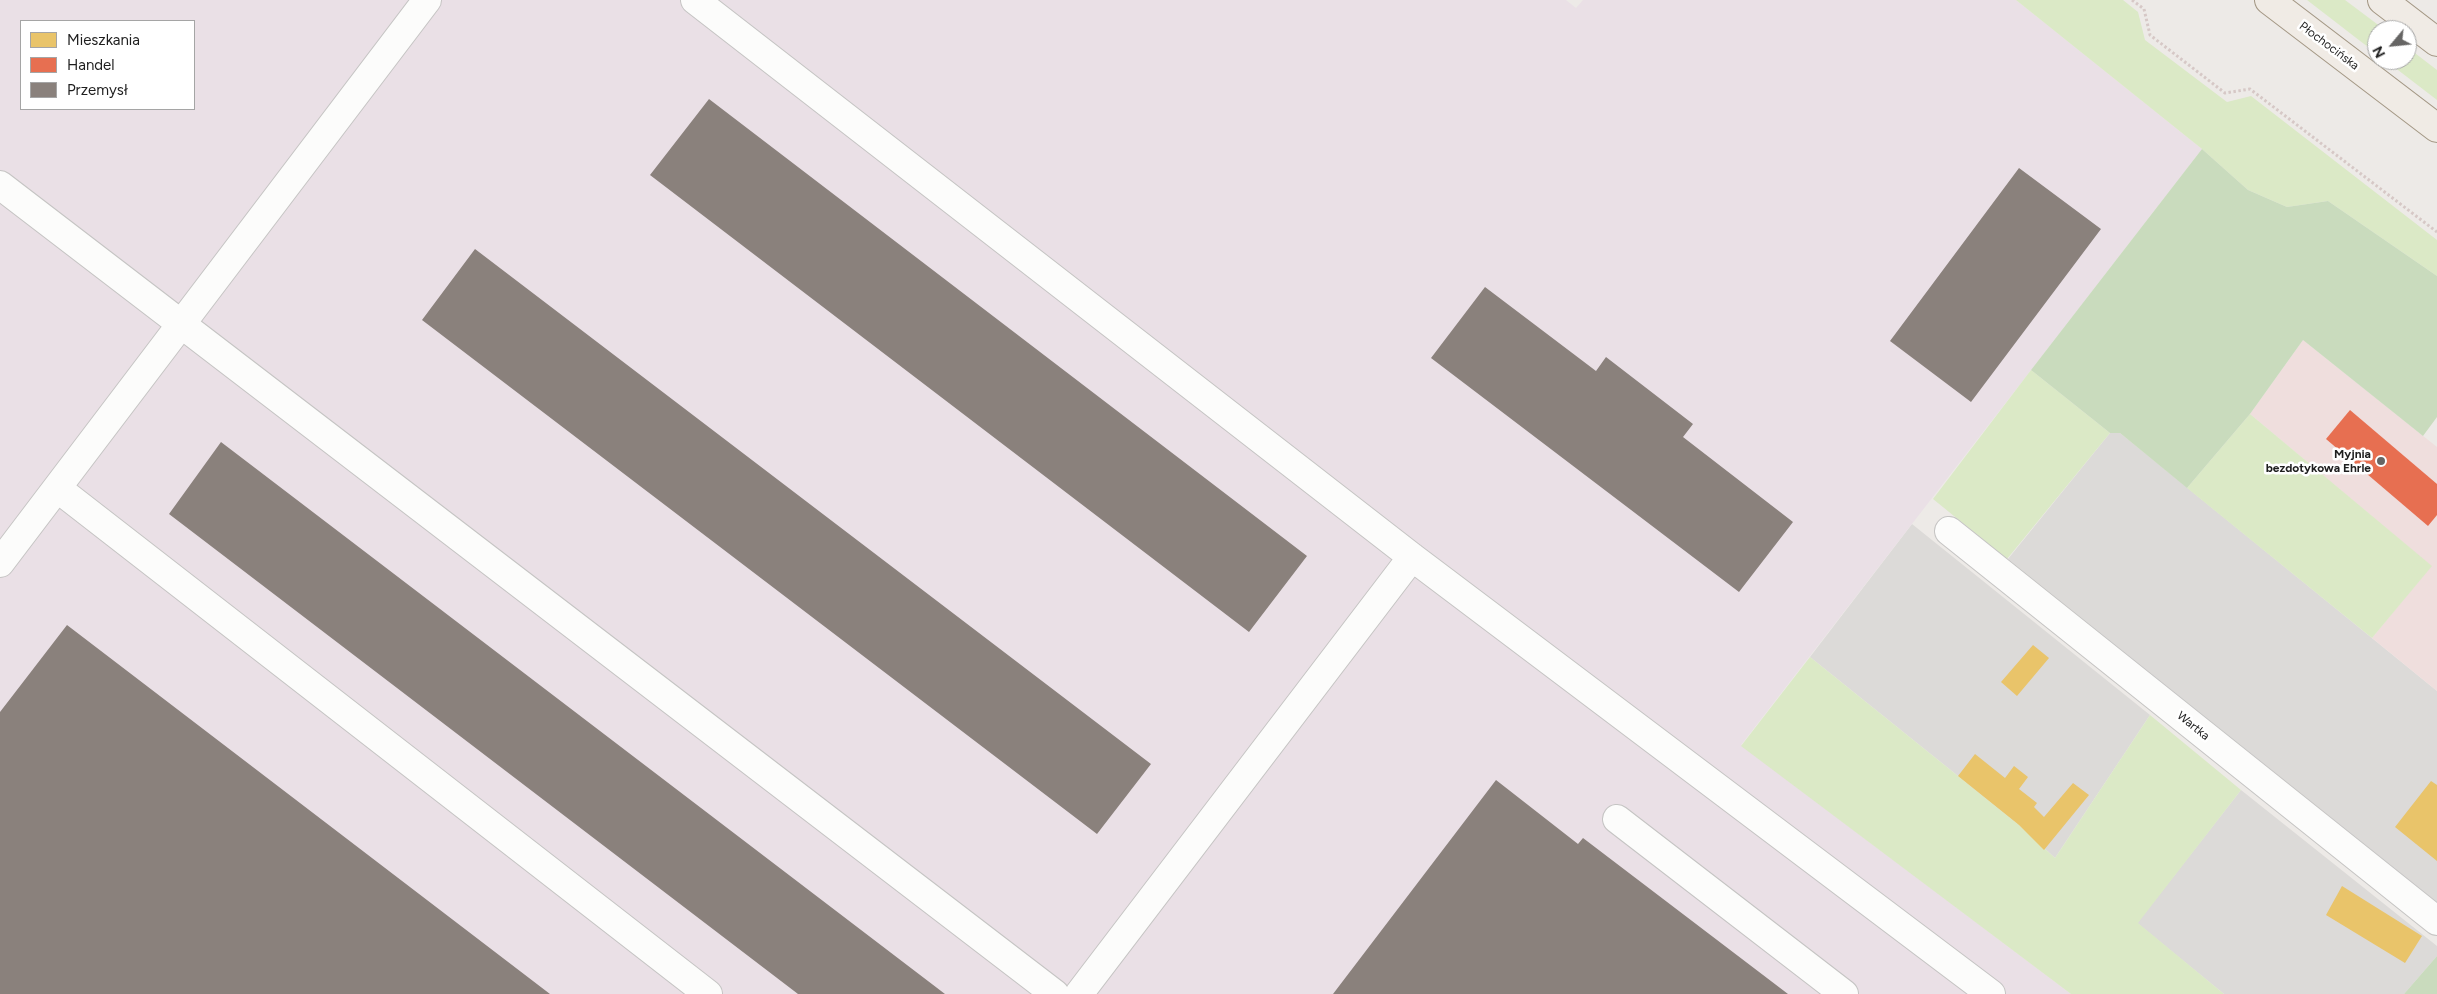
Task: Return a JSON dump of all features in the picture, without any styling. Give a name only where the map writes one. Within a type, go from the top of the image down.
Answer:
[{"type":"main road","name":"Płochocińska","points":[[2269,0],[2437,128]]},
{"type":"main road","points":[[2382,0],[2437,42]]},
{"type":"street","points":[[694,0],[1412,557],[1992,994]]},
{"type":"street","points":[[0,563],[181,324],[417,3]]},
{"type":"street","points":[[0,185],[1055,994]]},
{"type":"street","points":[[57,488],[708,994]]},
{"type":"street","name":"Wartka","points":[[1949,531],[2437,922]]},
{"type":"street","points":[[1080,994],[1412,557]]},
{"type":"street","points":[[1617,820],[1844,994]]},
{"type":"path","points":[[2132,0],[2144,9],[2150,35],[2225,92],[2250,89],[2437,232]]},
{"type":"shaded area","points":[[0,0],[1566,0],[1576,8],[1583,0],[2016,0],[2202,149],[1741,745],[2071,994],[0,994]]},
{"type":"shaded area","points":[[2303,340],[2437,447],[2437,691],[2372,638],[2431,566],[2250,414]]},
{"type":"shaded area","points":[[2110,433],[2120,433],[2437,691],[2437,902],[2008,559]]},
{"type":"shaded area","points":[[1912,524],[2150,715],[2055,858],[2019,825],[1810,657]]},
{"type":"shaded area","points":[[2241,790],[2437,946],[2437,956],[2404,994],[2224,994],[2137,923]]},
{"type":"green space","points":[[2016,0],[2123,0],[2138,12],[2145,40],[2227,102],[2251,96],[2437,240],[2437,276],[2328,201],[2287,207],[2248,190],[2202,149]]},
{"type":"green space","points":[[2307,0],[2345,0],[2372,20],[2367,20],[2367,46]]},
{"type":"green space","points":[[2417,55],[2437,70],[2437,100],[2398,70],[2417,70]]},
{"type":"green space","points":[[2202,149],[2248,190],[2287,207],[2328,201],[2437,276],[2437,417],[2423,436],[2303,340],[2250,414],[2187,488],[2120,433],[2110,433],[2031,370]]},
{"type":"green space","points":[[2031,370],[2110,433],[2007,559],[1933,499]]},
{"type":"green space","points":[[2250,414],[2432,566],[2372,638],[2187,488]]},
{"type":"green space","points":[[1810,657],[2019,825],[2055,858],[2150,715],[2241,790],[2138,923],[2224,994],[2071,994],[1741,746]]},
{"type":"green space","points":[[2437,956],[2437,994],[2404,994]]},
{"type":"building: Mieszkania","points":[[2033,645],[2049,658],[2017,696],[2001,682]]},
{"type":"building: Mieszkania","points":[[1975,754],[2005,778],[2014,766],[2028,777],[2019,789],[2037,803],[2034,807],[2044,817],[2073,783],[2089,795],[2044,850],[2019,825],[1958,776]]},
{"type":"building: Mieszkania","points":[[2431,781],[2437,785],[2437,861],[2395,827]]},
{"type":"building: Mieszkania","points":[[2342,886],[2422,936],[2405,963],[2326,915]]},
{"type":"building: Handel","name":"Myjnia bezdotykowa Ehrle","points":[[2350,410],[2437,484],[2437,515],[2428,526],[2326,439]]},
{"type":"building: Przemysł","points":[[709,99],[1307,556],[1249,632],[650,175]]},
{"type":"building: Przemysł","points":[[2019,168],[2101,229],[1971,402],[1890,341]]},
{"type":"building: Przemysł","points":[[475,249],[1151,764],[1097,834],[422,320]]},
{"type":"building: Przemysł","points":[[1485,287],[1596,371],[1606,357],[1693,424],[1683,437],[1793,522],[1739,592],[1431,358]]},
{"type":"building: Przemysł","points":[[221,442],[945,994],[798,994],[169,514]]},
{"type":"building: Przemysł","points":[[67,625],[550,994],[0,994],[0,712]]},
{"type":"building: Przemysł","points":[[1496,780],[1578,844],[1583,838],[1788,994],[1333,994]]},
{"type":"place","name":"Myjnia bezdotykowa Ehrle","points":[[2381,461]]}]
